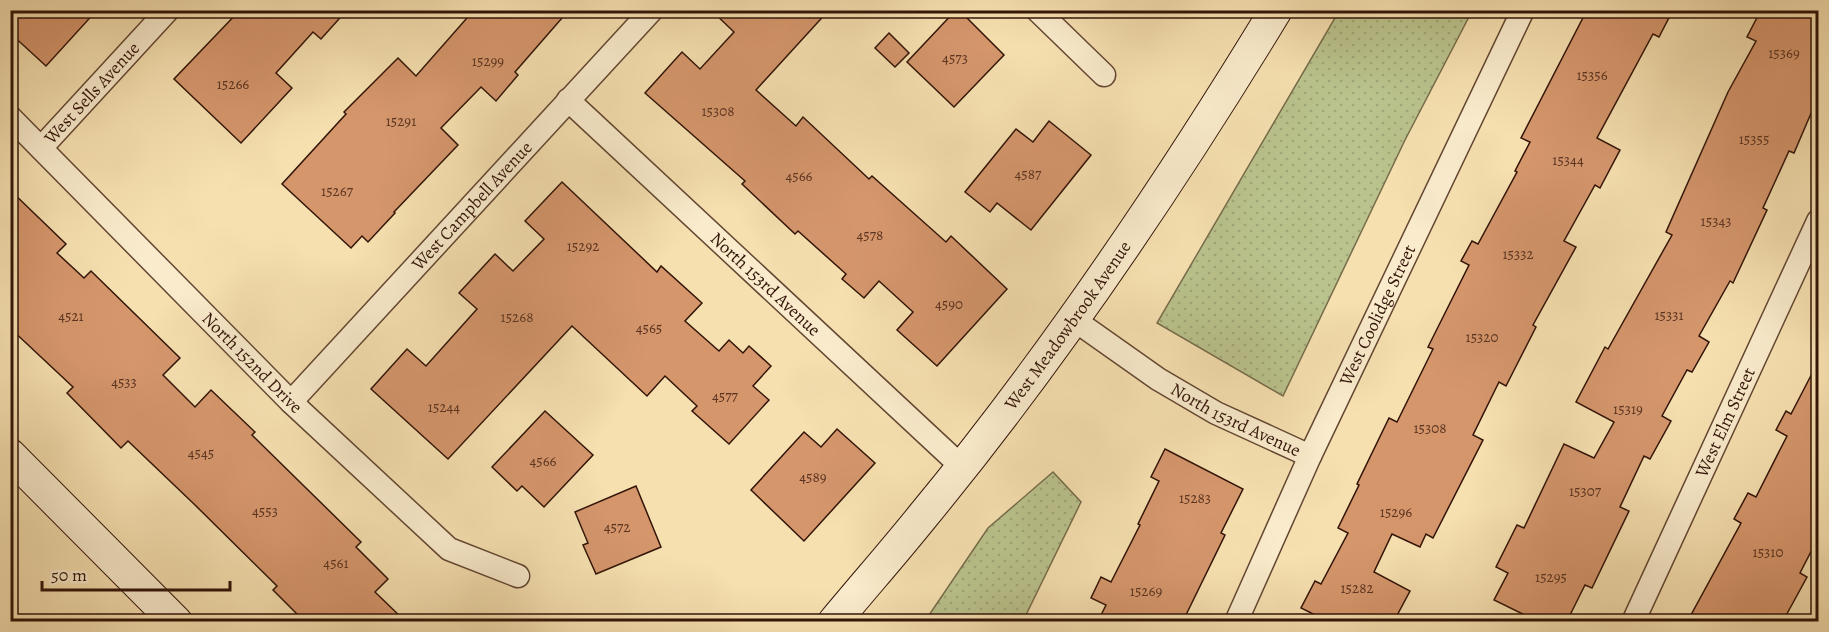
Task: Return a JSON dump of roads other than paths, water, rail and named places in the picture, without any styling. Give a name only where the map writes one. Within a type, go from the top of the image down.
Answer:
[{"type":"street","name":"West Sells Avenue","points":[[41,148],[168,10]]},
{"type":"street","name":"West Campbell Avenue","points":[[291,402],[652,10]]},
{"type":"street","points":[[1037,10],[1104,75]]},
{"type":"street","name":"West Meadowbrook Avenue","points":[[834,621],[962,467],[1073,319],[1164,188],[1276,10]]},
{"type":"street","name":"West Coolidge Street","points":[[1236,621],[1310,456],[1523,10]]},
{"type":"street","name":"North 153rd Avenue","points":[[568,100],[962,467]]},
{"type":"street","name":"North 152nd Drive","points":[[10,117],[291,402],[449,549],[518,576]]},
{"type":"street","name":"West Elm Street","points":[[1633,621],[1818,221]]},
{"type":"street","name":"North 153rd Avenue","points":[[1073,319],[1158,380],[1216,413],[1310,456]]},
{"type":"street","points":[[10,455],[176,621]]}]
